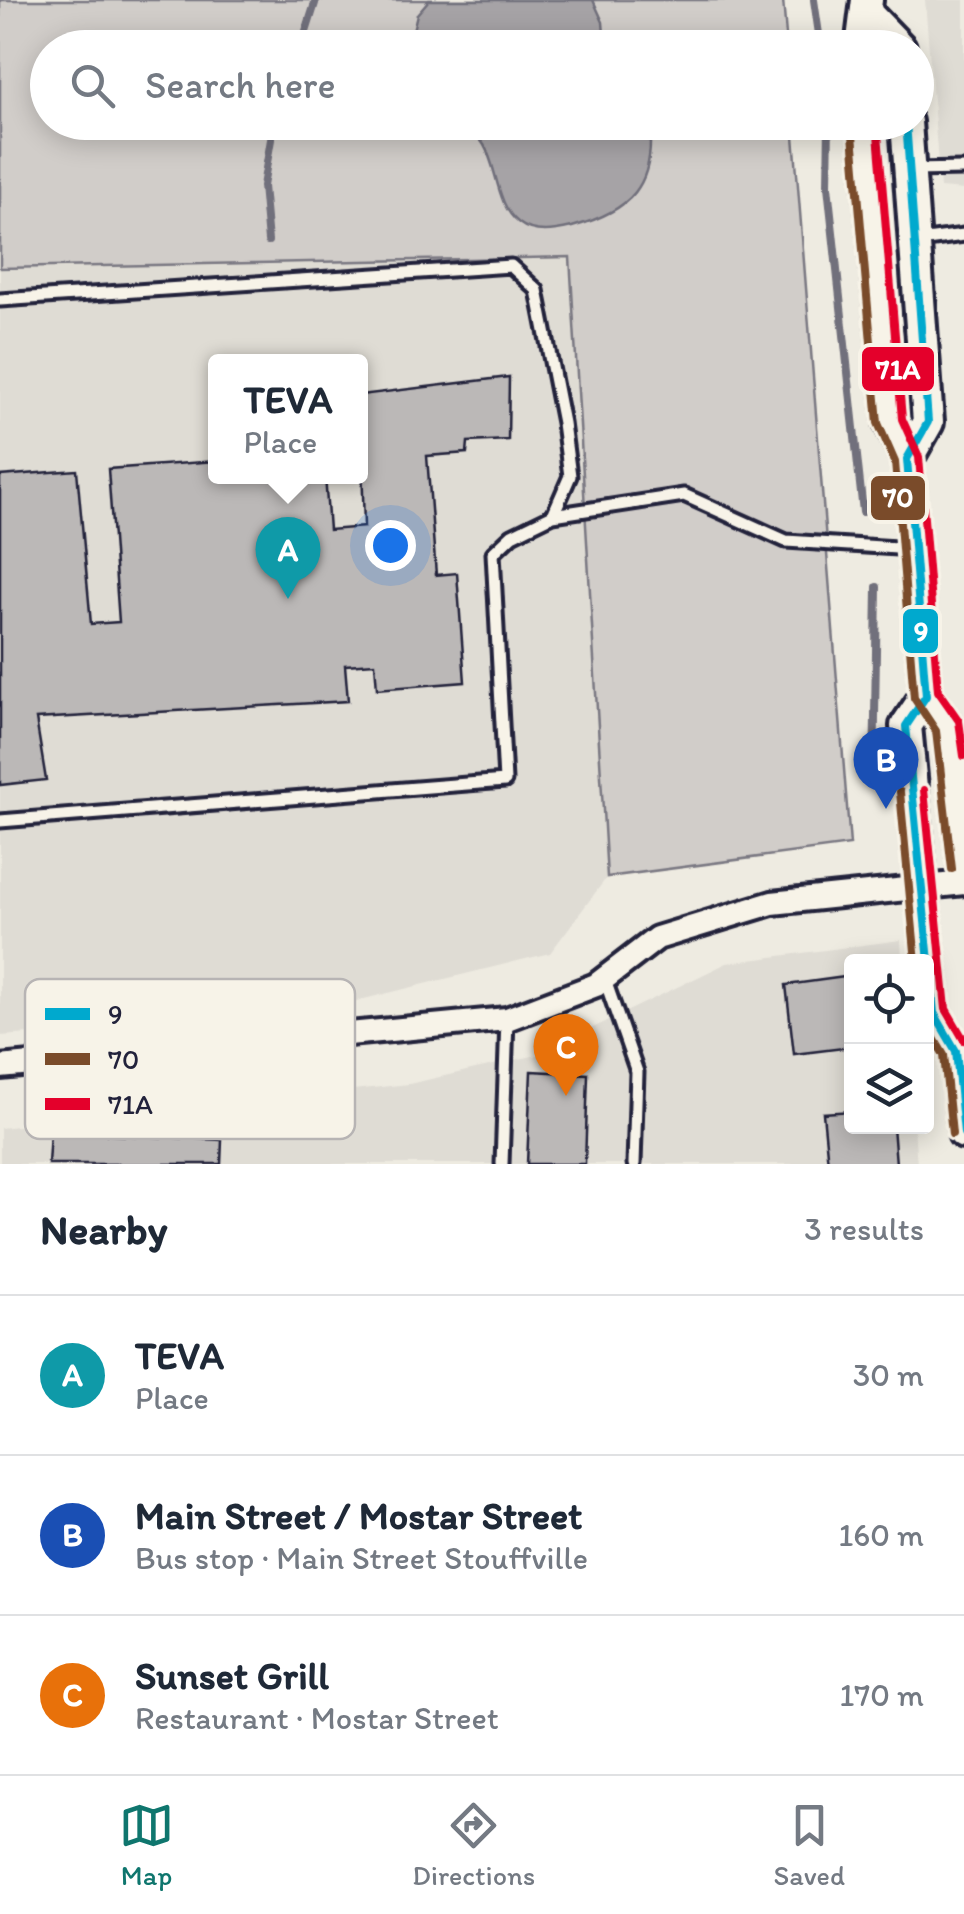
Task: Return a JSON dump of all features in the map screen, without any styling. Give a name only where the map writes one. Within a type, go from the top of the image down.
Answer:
[{"type":"main road","points":[[868,8],[886,30]]},
{"type":"main road","points":[[866,140],[890,422],[907,459],[926,696],[948,726],[964,868]]},
{"type":"main road","points":[[907,140],[928,422],[907,459]]},
{"type":"main road","points":[[926,696],[906,726],[934,1013],[960,1041],[964,1133]]},
{"type":"street","points":[[355,1033],[507,1019],[605,980],[657,938],[772,904],[964,882]]},
{"type":"street","points":[[0,1067],[25,1065]]},
{"type":"lane","points":[[909,170],[964,170]]},
{"type":"lane","points":[[914,242],[964,235]]},
{"type":"lane","points":[[0,300],[512,266],[537,290],[563,423],[570,476],[553,515]]},
{"type":"lane","points":[[0,822],[506,782],[493,553],[512,535],[553,515],[684,495],[786,541],[913,550]]},
{"type":"lane","points":[[605,980],[637,1072],[634,1164]]},
{"type":"lane","points":[[502,1164],[507,1019]]},
{"type":"shaded area","points":[[0,0],[783,0],[786,30],[30,30],[30,140],[794,140],[850,845],[607,877],[570,257],[0,268]]},
{"type":"shaded area","points":[[429,0],[593,0],[604,30],[413,30],[417,14]]},
{"type":"shaded area","points":[[925,0],[964,0],[964,190],[940,188],[934,113],[934,30],[927,30]]},
{"type":"shaded area","points":[[480,140],[650,140],[650,145],[643,179],[624,204],[592,221],[545,231],[531,229],[511,215]]},
{"type":"shaded area","points":[[570,257],[607,877],[550,953],[355,1001],[355,979],[25,979],[25,1034],[0,1036],[0,268]]},
{"type":"shaded area","points":[[901,940],[902,954],[844,954],[844,1134],[915,1134],[917,1164],[0,1164],[0,1128],[25,1125],[25,1139],[355,1139],[355,1090],[409,1084],[537,1055],[727,963]]},
{"type":"building","points":[[509,377],[508,440],[468,442],[467,453],[427,456],[436,575],[457,573],[465,682],[377,689],[375,663],[345,665],[348,701],[36,719],[46,780],[0,785],[0,476],[77,470],[91,624],[119,622],[108,469],[208,462],[208,484],[326,484],[329,530],[364,527],[368,394]]},
{"type":"building","points":[[844,977],[844,1048],[794,1054],[786,985]]},
{"type":"building","points":[[531,1071],[588,1074],[585,1164],[527,1164]]},
{"type":"building","points":[[844,1112],[844,1134],[894,1134],[896,1164],[828,1164],[823,1113]]},
{"type":"building","points":[[50,1139],[222,1140],[221,1164],[48,1164]]},
{"type":"waterway","points":[[307,30],[316,0]]},
{"type":"waterway","points":[[814,0],[818,30]]},
{"type":"waterway","points":[[268,241],[263,186],[271,140]]},
{"type":"waterway","points":[[829,140],[828,186],[863,512]]},
{"type":"waterway","points":[[874,781],[877,587]]},
{"type":"transit line","name":"70","points":[[853,140],[878,423],[895,462],[914,698],[936,731],[952,869]]},
{"type":"transit line","name":"71A","points":[[879,140],[902,419],[919,457],[938,691],[959,721],[964,756]]},
{"type":"transit line","name":"9","points":[[907,140],[928,422],[907,459],[926,696],[906,726],[934,1013],[956,1051],[964,1133]]},
{"type":"transit line","name":"71A","points":[[924,790],[946,1009],[964,1040]]},
{"type":"transit line","name":"70","points":[[900,792],[915,954]]},
{"type":"transit line","name":"70","points":[[934,1038],[944,1055],[952,1134]]},
{"type":"place","name":"TEVA","points":[[288,599]]},
{"type":"place","name":"Main Street / Mostar Street","points":[[886,809]]},
{"type":"place","name":"Sunset Grill","points":[[566,1096]]}]
